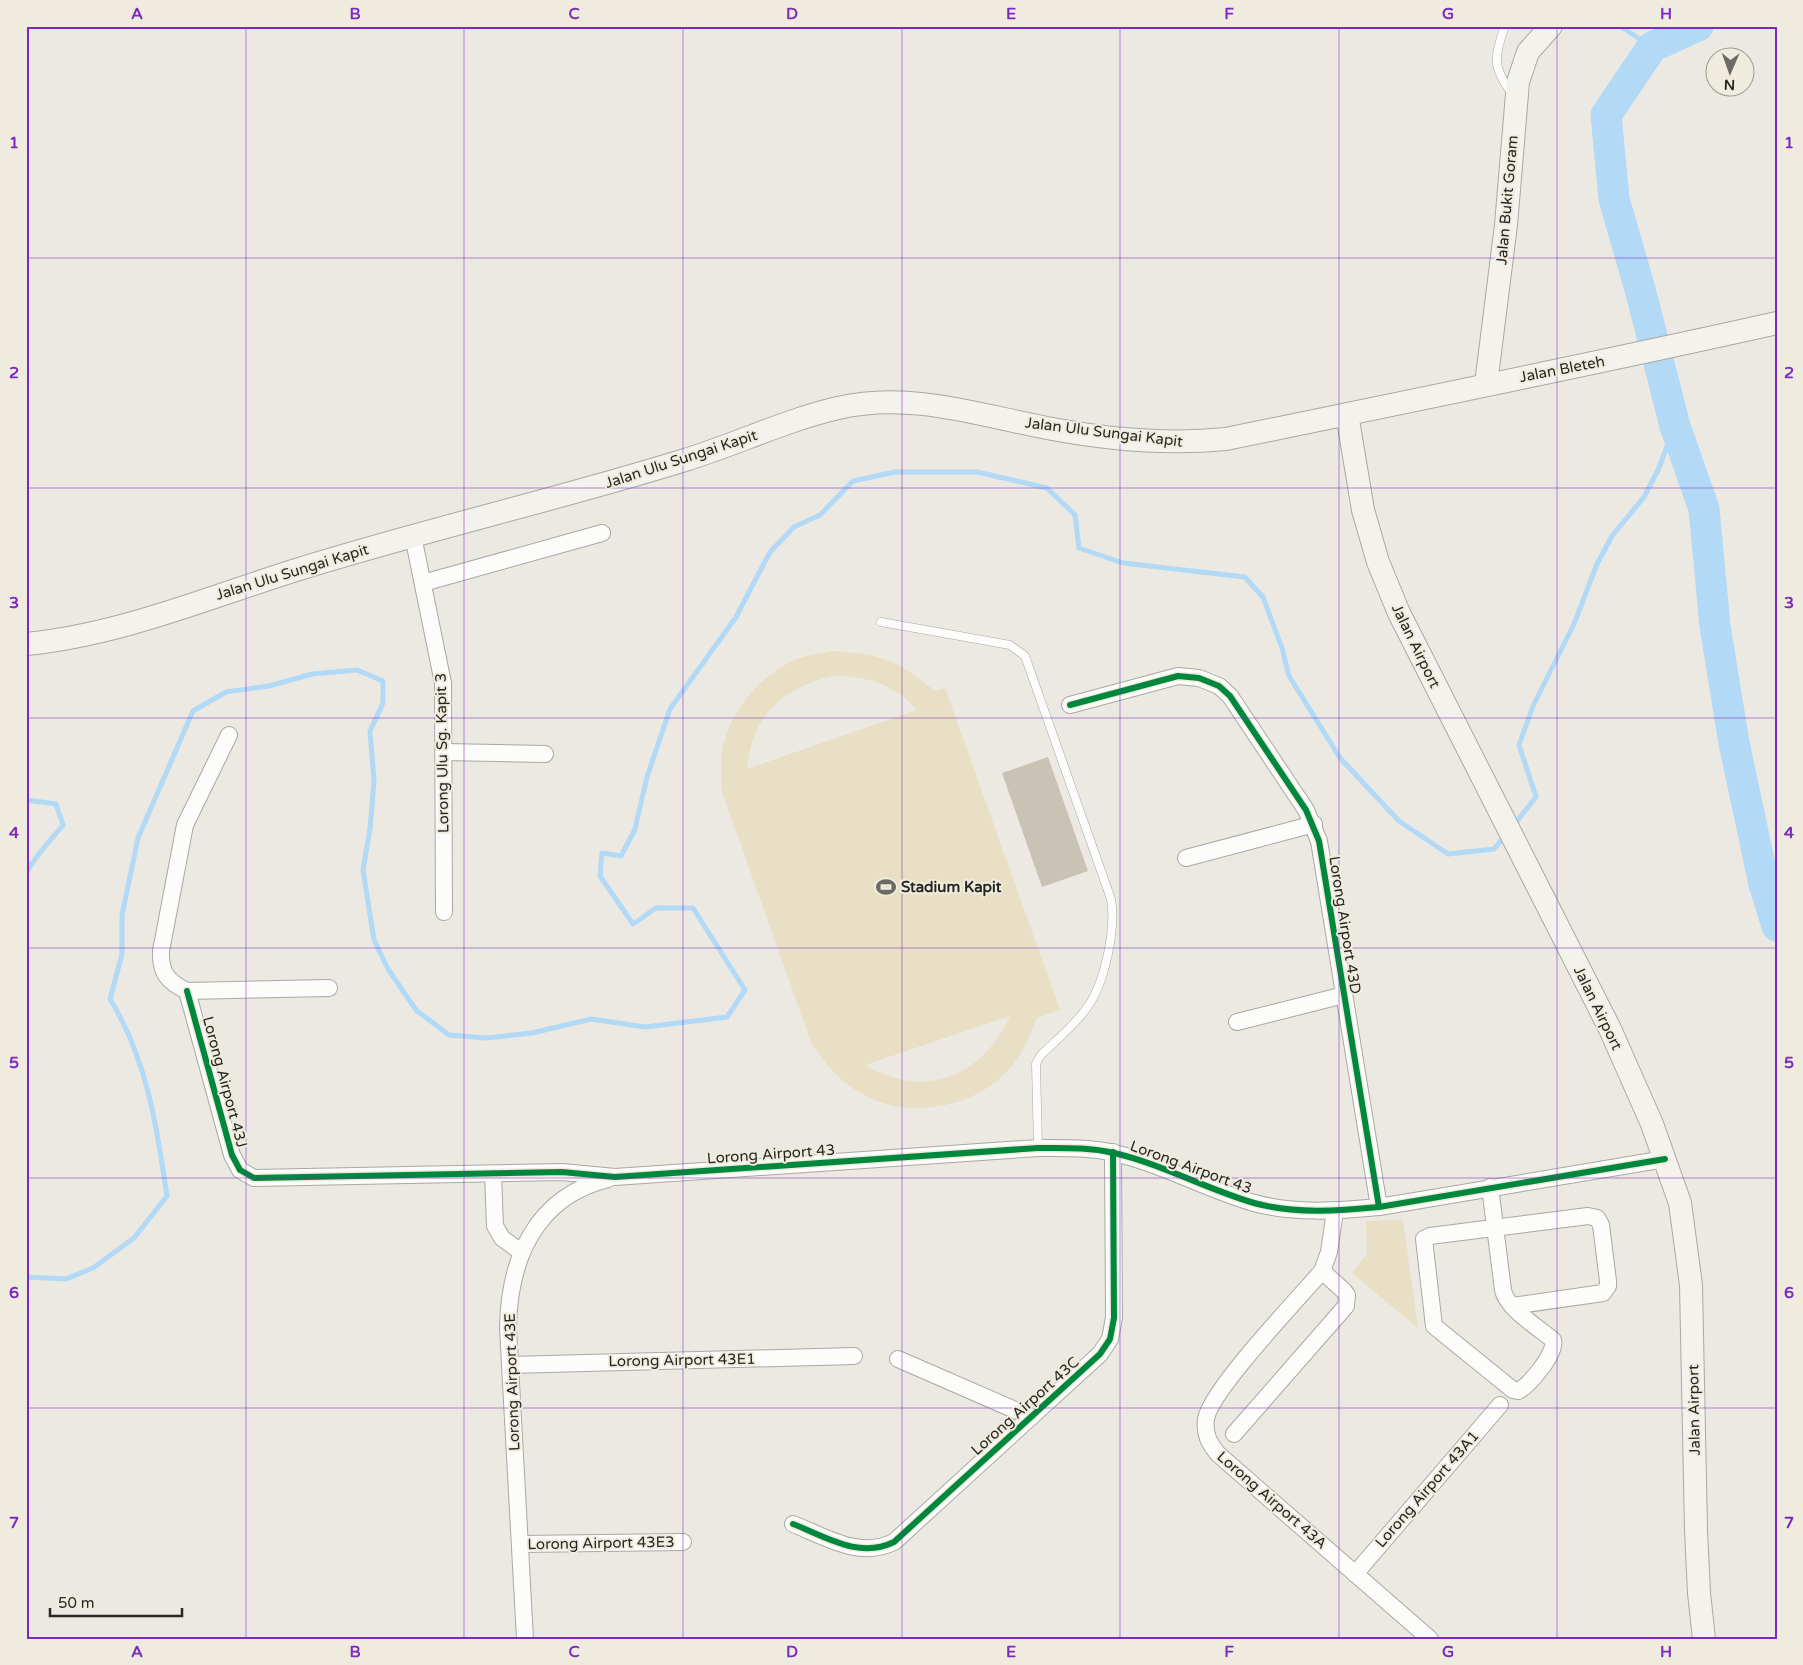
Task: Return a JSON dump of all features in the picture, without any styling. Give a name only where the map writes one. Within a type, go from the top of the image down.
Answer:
[{"type":"main road","name":"Jalan Bukit Goram","points":[[1486,384],[1506,225],[1515,98],[1522,66],[1528,52],[1551,26]]},
{"type":"main road","name":"Jalan Bleteh","points":[[1347,414],[1776,323]]},
{"type":"main road","name":"Jalan Ulu Sungai Kapit","points":[[26,644],[68,640],[108,631],[328,560],[688,460],[798,420],[849,406],[897,402],[935,404],[1049,428],[1149,441],[1191,442],[1226,439],[1347,414]]},
{"type":"main road","name":"Jalan Airport","points":[[1347,414],[1363,510],[1378,562],[1399,613],[1610,1030],[1652,1124],[1666,1159],[1680,1203],[1691,1285],[1696,1530],[1699,1593],[1704,1639]]},
{"type":"street","points":[[423,583],[602,533]]},
{"type":"street","name":"Lorong Ulu Sg. Kapit 3","points":[[413,536],[442,672],[444,912]]},
{"type":"street","name":"Lorong Airport 43D","points":[[1070,705],[1178,676],[1209,681],[1230,696],[1314,824],[1319,841],[1379,1206]]},
{"type":"street","points":[[229,735],[185,825],[161,951],[162,970],[167,979],[187,991],[329,988]]},
{"type":"street","points":[[444,752],[545,754]]},
{"type":"street","points":[[1186,858],[1314,824]]},
{"type":"street","name":"Lorong Airport 43J","points":[[187,991],[232,1155],[240,1170],[246,1176],[269,1179],[493,1174]]},
{"type":"street","points":[[1237,1022],[1344,995]]},
{"type":"street","name":"Lorong Airport 43","points":[[615,1177],[1038,1148],[1078,1148],[1112,1152],[1141,1160],[1256,1203],[1296,1210],[1335,1212],[1666,1159]]},
{"type":"street","name":"Lorong Airport 43C","points":[[793,1524],[848,1546],[866,1550],[881,1548],[894,1542],[1100,1354],[1113,1329],[1112,1152]]},
{"type":"street","points":[[521,1252],[502,1238],[495,1226],[493,1174],[562,1172],[615,1177]]},
{"type":"street","name":"Lorong Airport 43E","points":[[525,1639],[508,1308],[514,1269],[531,1233],[561,1202],[575,1191],[595,1182],[615,1177]]},
{"type":"street","points":[[1490,1188],[1495,1228],[1504,1295],[1512,1306],[1553,1340],[1555,1344],[1553,1352],[1525,1386],[1518,1391],[1509,1387],[1434,1326],[1424,1239],[1430,1236],[1495,1228],[1588,1216],[1597,1218],[1601,1226],[1608,1281],[1606,1290],[1599,1294],[1512,1306]]},
{"type":"street","name":"Lorong Airport 43A","points":[[1335,1212],[1329,1252],[1322,1271],[1219,1392],[1206,1418],[1205,1433],[1209,1444],[1218,1454],[1430,1639]]},
{"type":"street","points":[[1234,1434],[1346,1306],[1347,1295],[1322,1271]]},
{"type":"street","name":"Lorong Airport 43E1","points":[[510,1365],[854,1356]]},
{"type":"street","points":[[898,1359],[1031,1417]]},
{"type":"street","name":"Lorong Airport 43A1","points":[[1355,1574],[1500,1405]]},
{"type":"street","name":"Lorong Airport 43E3","points":[[520,1544],[683,1542]]},
{"type":"lane","points":[[1505,26],[1498,46],[1497,68],[1502,80],[1515,98]]},
{"type":"lane","points":[[881,622],[1010,645],[1026,656],[1111,899],[1113,912],[1112,938],[1095,994],[1086,1011],[1040,1056],[1036,1064],[1038,1148]]},
{"type":"shaded area","points":[[832,651],[864,654],[888,660],[909,672],[935,691],[945,688],[1060,1010],[1037,1018],[1028,1041],[1015,1062],[1000,1078],[982,1091],[961,1101],[917,1108],[895,1106],[874,1100],[841,1079],[825,1062],[811,1042],[722,792],[722,750],[732,722],[748,697],[781,667],[798,658]],"holes":[[[832,676],[856,677],[879,683],[899,694],[917,710],[747,769],[755,734],[763,719],[773,707],[798,688]],[[1010,1016],[998,1037],[984,1054],[968,1068],[950,1076],[930,1081],[909,1081],[887,1075],[865,1065]]]},
{"type":"shaded area","points":[[1403,1220],[1418,1328],[1352,1273],[1367,1254],[1366,1221]]},
{"type":"building","points":[[1048,757],[1088,871],[1042,887],[1002,773]]},
{"type":"waterway","points":[[1620,26],[1652,47]]},
{"type":"waterway","points":[[1698,26],[1652,47],[1606,115],[1614,199],[1640,289],[1675,426],[1704,509],[1715,626],[1734,743],[1764,884],[1777,926]]},
{"type":"waterway","points":[[1513,826],[1536,797],[1519,745],[1533,706],[1574,624],[1597,564],[1612,536],[1644,497],[1658,470],[1675,426]]},
{"type":"waterway","points":[[26,1277],[66,1279],[93,1268],[134,1238],[167,1196],[149,1094],[133,1045],[110,999],[122,954],[122,915],[138,838],[193,711],[226,692],[269,686],[312,674],[357,670],[383,681],[383,703],[370,731],[374,781],[370,829],[363,870],[374,940],[388,969],[416,1010],[449,1035],[486,1038],[532,1033],[591,1019],[645,1027],[727,1017],[745,990],[693,908],[656,908],[633,924],[600,876],[602,853],[621,856],[635,829],[647,777],[670,709],[736,617],[770,552],[794,527],[820,515],[853,481],[895,472],[977,472],[1047,488],[1075,515],[1079,548],[1123,563],[1245,577],[1263,597],[1282,648],[1289,676],[1340,758],[1399,821],[1448,854],[1494,849],[1505,836]]},
{"type":"waterway","points":[[26,800],[56,804],[63,825],[37,856],[26,874]]},
{"type":"cycle path","points":[[1070,705],[1178,676],[1199,678],[1219,686],[1230,696],[1306,810],[1319,841],[1379,1207]]},
{"type":"cycle path","points":[[187,991],[232,1155],[240,1170],[254,1178],[562,1172],[615,1177],[1038,1148],[1076,1148],[1105,1151],[1132,1158],[1254,1203],[1285,1209],[1316,1211],[1379,1207],[1665,1159]]},
{"type":"cycle path","points":[[793,1524],[830,1540],[855,1547],[881,1547],[894,1542],[1100,1354],[1110,1339],[1114,1318],[1113,1152]]},
{"type":"place","name":"Stadium Kapit","points":[[886,887]]}]
